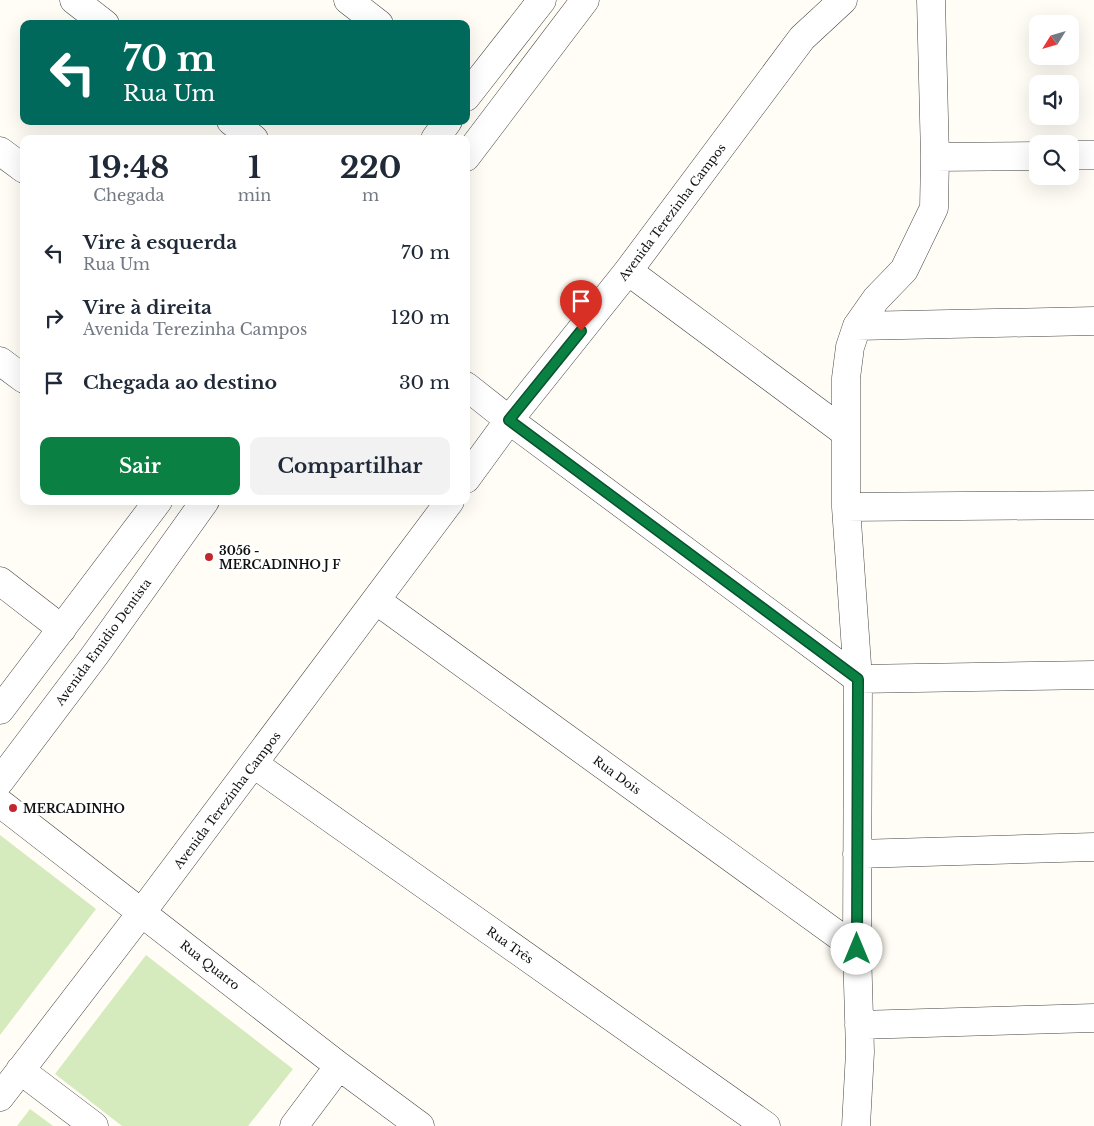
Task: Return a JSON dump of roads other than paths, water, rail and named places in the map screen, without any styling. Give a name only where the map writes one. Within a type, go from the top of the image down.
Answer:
[{"type":"street","points":[[74,0],[100,20]]},
{"type":"street","points":[[348,0],[374,20]]},
{"type":"street","points":[[470,90],[542,0]]},
{"type":"street","points":[[470,152],[585,0]]},
{"type":"street","name":"Avenida Terezinha Campos","points":[[470,474],[509,420],[628,271],[802,38],[843,0]]},
{"type":"street","points":[[856,1126],[860,1052],[857,949],[858,679],[846,507],[846,378],[850,347],[857,326],[876,299],[904,270],[934,208],[935,157],[931,0]]},
{"type":"street","points":[[236,125],[249,135]]},
{"type":"street","points":[[0,151],[20,165]]},
{"type":"street","points":[[1079,155],[1094,155]]},
{"type":"street","points":[[935,157],[1029,156]]},
{"type":"street","points":[[628,271],[846,433]]},
{"type":"street","points":[[857,326],[1094,321]]},
{"type":"street","points":[[0,361],[20,376]]},
{"type":"street","points":[[470,389],[858,679],[1094,675]]},
{"type":"street","points":[[0,710],[155,505]]},
{"type":"street","name":"Avenida Emidio Dentista","points":[[0,781],[95,655],[202,505]]},
{"type":"street","name":"Avenida Terezinha Campos","points":[[0,1097],[254,764],[447,505]]},
{"type":"street","points":[[846,507],[1094,505]]},
{"type":"street","points":[[0,581],[62,629]]},
{"type":"street","name":"Rua Dois","points":[[377,601],[857,949]]},
{"type":"street","name":"Rua Três","points":[[254,764],[766,1126]]},
{"type":"street","name":"Rua Quatro","points":[[0,804],[339,1066],[420,1126]]},
{"type":"street","points":[[857,854],[1094,847]]},
{"type":"street","points":[[859,1025],[1094,1018]]},
{"type":"street","points":[[294,1126],[339,1066]]},
{"type":"street","points":[[20,1070],[94,1126]]},
{"type":"place","name":"3056 - MERCADINHO J F","points":[[209,557]]},
{"type":"place","name":"MERCADINHO","points":[[13,808]]}]
